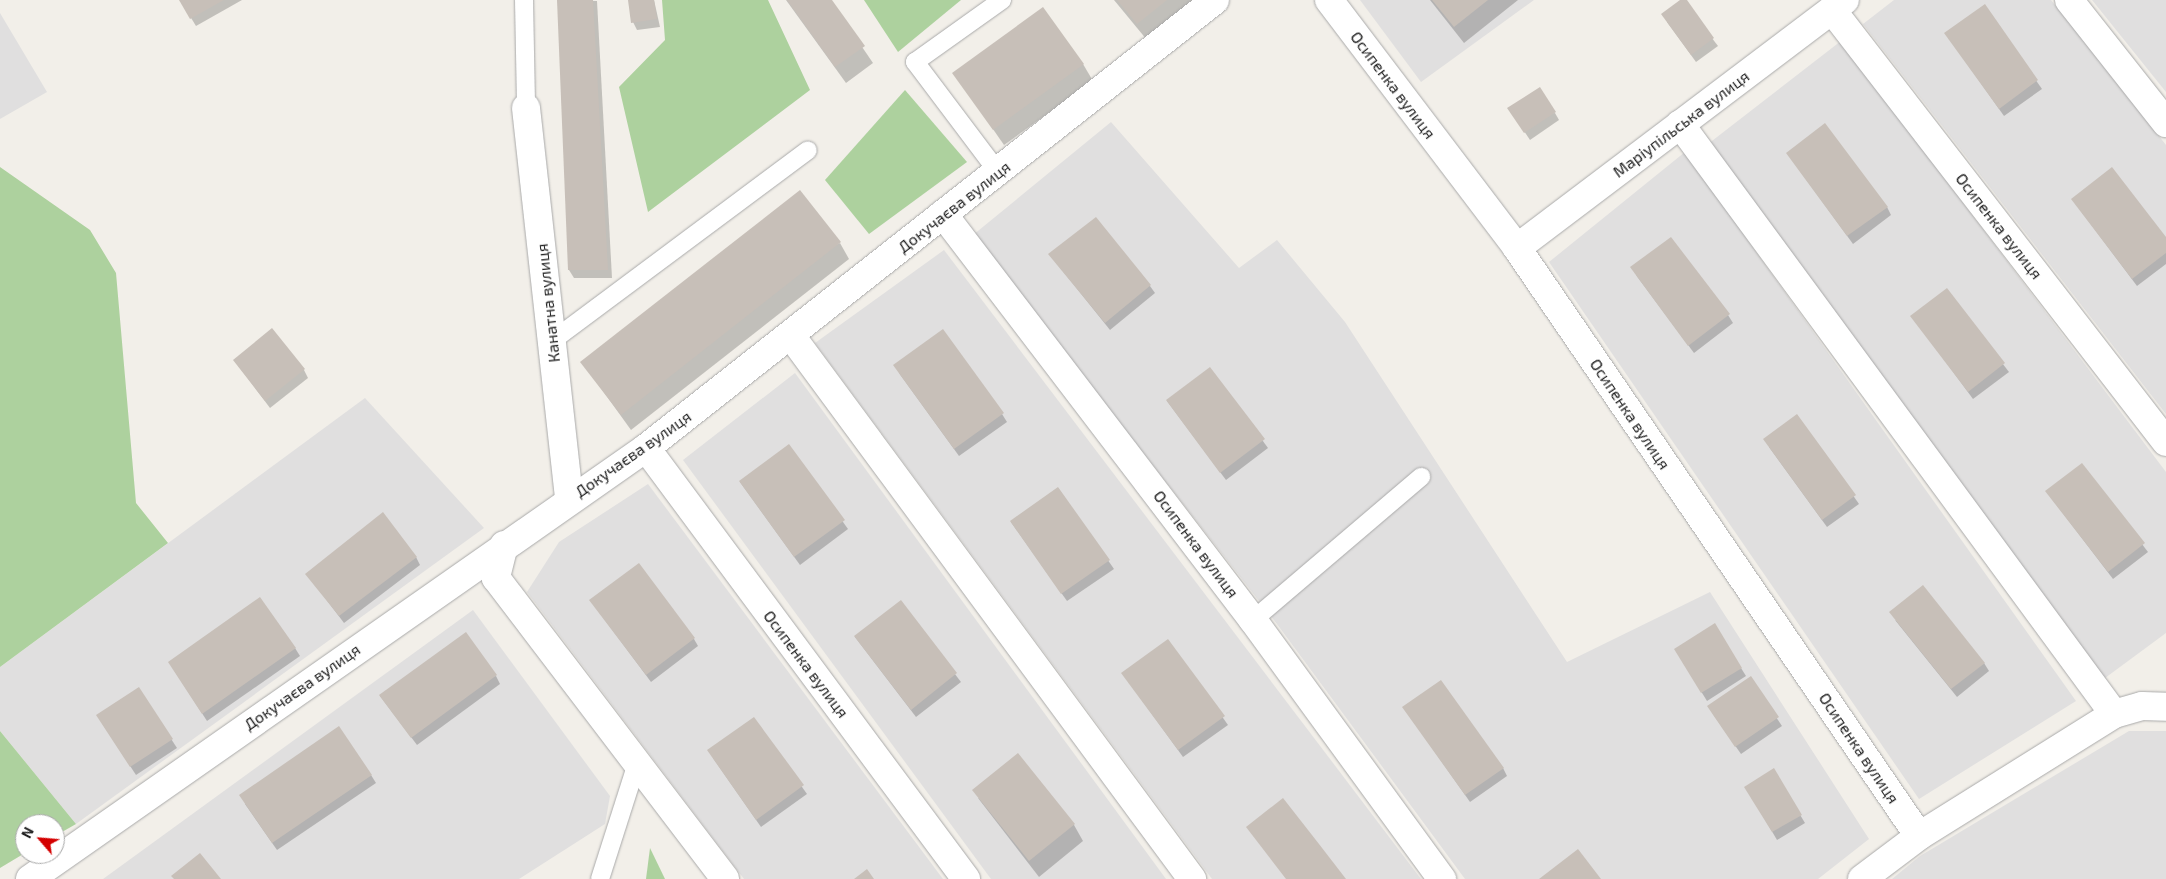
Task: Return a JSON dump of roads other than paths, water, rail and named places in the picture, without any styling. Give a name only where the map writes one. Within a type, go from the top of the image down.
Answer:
[{"type":"street","name":"Докучаєва вулиця","points":[[30,879],[504,544],[646,448],[792,336],[943,214],[1215,0]]},
{"type":"street","name":"Осипенка вулиця","points":[[1329,0],[1517,248],[1919,836]]},
{"type":"street","points":[[2069,0],[2166,123]]},
{"type":"street","name":"Осипенка вулиця","points":[[1838,5],[2166,442]]},
{"type":"street","name":"Маріупільська вулиця","points":[[1517,248],[1838,5]]},
{"type":"street","name":"Канатна вулиця","points":[[526,108],[569,499]]},
{"type":"street","points":[[1680,124],[2114,714]]},
{"type":"street","name":"Осипенка вулиця","points":[[943,214],[1253,620],[1442,879]]},
{"type":"street","points":[[792,336],[1192,879]]},
{"type":"street","name":"Осипенка вулиця","points":[[646,448],[966,879]]},
{"type":"street","points":[[504,544],[496,578],[725,879]]},
{"type":"street","points":[[1862,879],[1919,836],[2114,714],[2142,706],[2166,707]]},
{"type":"lane","points":[[524,0],[526,108]]},
{"type":"lane","points":[[998,172],[915,62],[1002,0]]},
{"type":"lane","points":[[552,341],[808,150]]},
{"type":"lane","points":[[1253,620],[1421,477]]},
{"type":"lane","points":[[600,879],[637,763]]}]
